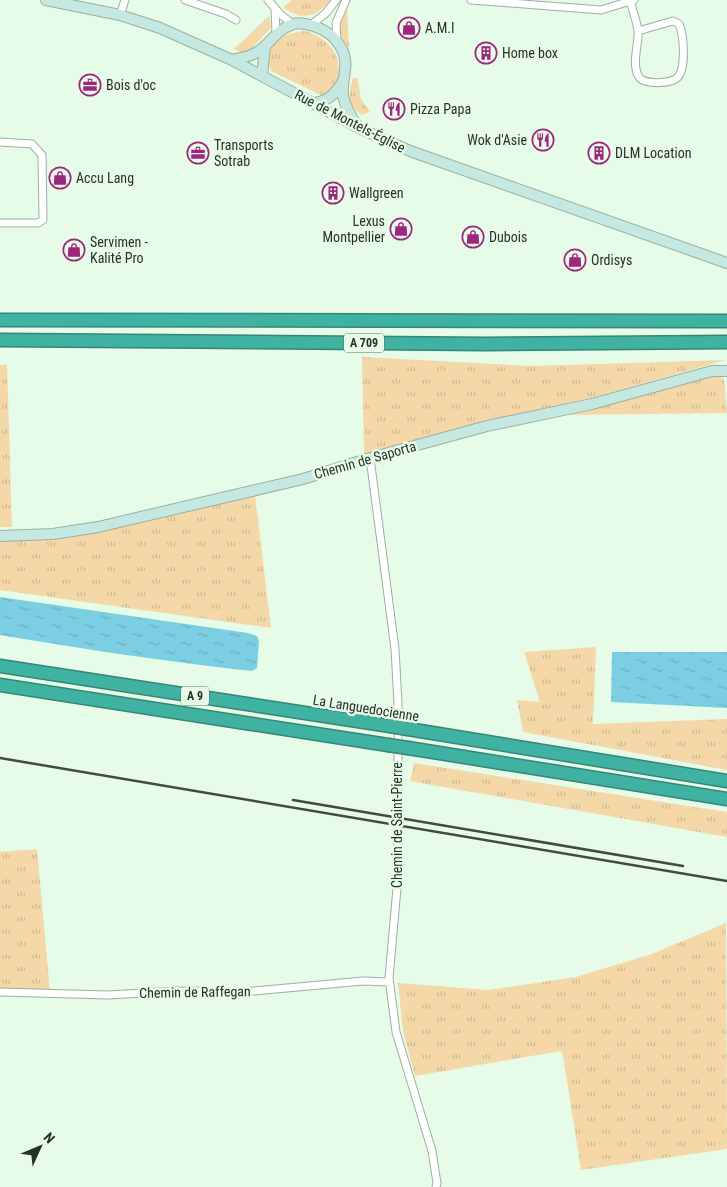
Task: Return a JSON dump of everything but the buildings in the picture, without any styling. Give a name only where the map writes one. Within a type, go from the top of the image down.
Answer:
[{"type":"highway","name":"A 709","points":[[0,320],[727,321]]},
{"type":"highway","name":"A 709","points":[[0,340],[486,344],[727,342]]},
{"type":"highway","name":"La Languedocienne","points":[[0,666],[390,726],[727,781]]},
{"type":"highway","name":"A 9","points":[[0,684],[727,799]]},
{"type":"street","name":"Rue de Montels-Église","points":[[46,0],[120,15],[160,28],[232,60],[359,128],[410,151],[727,263]]},
{"type":"street","points":[[120,15],[125,0]]},
{"type":"street","points":[[185,0],[226,14],[236,20]]},
{"type":"street","points":[[268,0],[287,21],[293,24],[311,25],[325,31],[337,40]]},
{"type":"street","points":[[311,25],[326,13],[336,0]]},
{"type":"street","points":[[346,0],[336,24],[337,40],[346,63],[343,95],[345,103],[359,128]]},
{"type":"street","points":[[471,0],[601,10],[632,1],[638,31],[636,65],[638,76],[643,82],[650,83],[674,81],[681,73],[683,38],[679,24],[673,21],[638,31]]},
{"type":"street","points":[[275,9],[276,33]]},
{"type":"street","points":[[232,60],[251,56],[265,46],[276,33],[293,24]]},
{"type":"street","points":[[262,76],[265,46]]},
{"type":"street","points":[[313,103],[324,101],[331,97],[344,80]]},
{"type":"street","points":[[0,142],[32,144],[42,154],[43,220],[38,223],[0,223]]},
{"type":"street","name":"Rue de Montels-Église","points":[[714,258],[727,259]]},
{"type":"street","name":"Chemin de Saporta","points":[[0,536],[53,534],[98,527],[303,479],[370,458],[487,426],[592,404],[712,371],[727,371]]},
{"type":"street","name":"Chemin de Saint-Pierre","points":[[370,458],[395,650],[398,703],[398,877],[389,982],[396,1032],[432,1151],[436,1187]]},
{"type":"street","name":"Chemin de Raffegan","points":[[0,992],[108,995],[177,991],[242,992],[362,981],[389,982]]},
{"type":"green space","points":[[292,0],[330,0],[320,11],[308,16],[302,16],[283,7]]},
{"type":"green space","points":[[347,9],[349,48],[342,39],[340,29],[341,19]]},
{"type":"green space","points":[[269,16],[271,28],[250,50],[242,53],[234,49]]},
{"type":"green space","points":[[305,31],[316,35],[326,42],[333,50],[337,59],[339,68],[337,78],[332,88],[323,96],[271,71],[267,60],[272,48],[280,39],[292,33]]},
{"type":"green space","points":[[353,78],[357,78],[361,99],[370,112],[362,115],[354,108],[350,99]]},
{"type":"green space","points":[[362,357],[533,366],[726,360],[591,398],[364,453]]},
{"type":"green space","points":[[7,364],[12,527],[0,527],[0,365]]},
{"type":"green space","points":[[715,374],[724,379],[727,413],[570,415]]},
{"type":"green space","points":[[255,495],[271,628],[0,590],[0,541],[53,539]]},
{"type":"green space","points":[[596,647],[593,724],[727,719],[727,770],[523,732],[517,700],[540,702],[524,652]]},
{"type":"green space","points":[[414,763],[727,812],[727,837],[410,781]]},
{"type":"green space","points":[[37,849],[50,992],[0,992],[0,852]]},
{"type":"green space","points":[[726,923],[727,1149],[581,1170],[561,1051],[415,1076],[403,1031],[398,983],[489,990],[575,977],[649,955]]},
{"type":"water","points":[[0,597],[248,633],[257,636],[259,641],[257,668],[252,671],[189,664],[0,635]]},
{"type":"water","points":[[612,652],[727,652],[727,708],[611,702]]},
{"type":"railway","points":[[0,758],[727,881]]},
{"type":"railway","points":[[293,800],[683,866]]},
{"type":"place","name":"A.M.I","points":[[409,28]]},
{"type":"place","name":"Home box","points":[[486,53]]},
{"type":"place","name":"Bois d'oc","points":[[90,85]]},
{"type":"place","name":"Pizza Papa","points":[[394,109]]},
{"type":"place","name":"Wok d'Asie","points":[[543,140]]},
{"type":"place","name":"Transports Sotrab","points":[[198,153]]},
{"type":"place","name":"DLM Location","points":[[599,153]]},
{"type":"place","name":"Accu Lang","points":[[60,178]]},
{"type":"place","name":"Wallgreen","points":[[333,193]]},
{"type":"place","name":"Lexus Montpellier","points":[[401,229]]},
{"type":"place","name":"Dubois","points":[[473,237]]},
{"type":"place","name":"Servimen - Kalité Pro","points":[[74,250]]},
{"type":"place","name":"Ordisys","points":[[575,260]]}]
